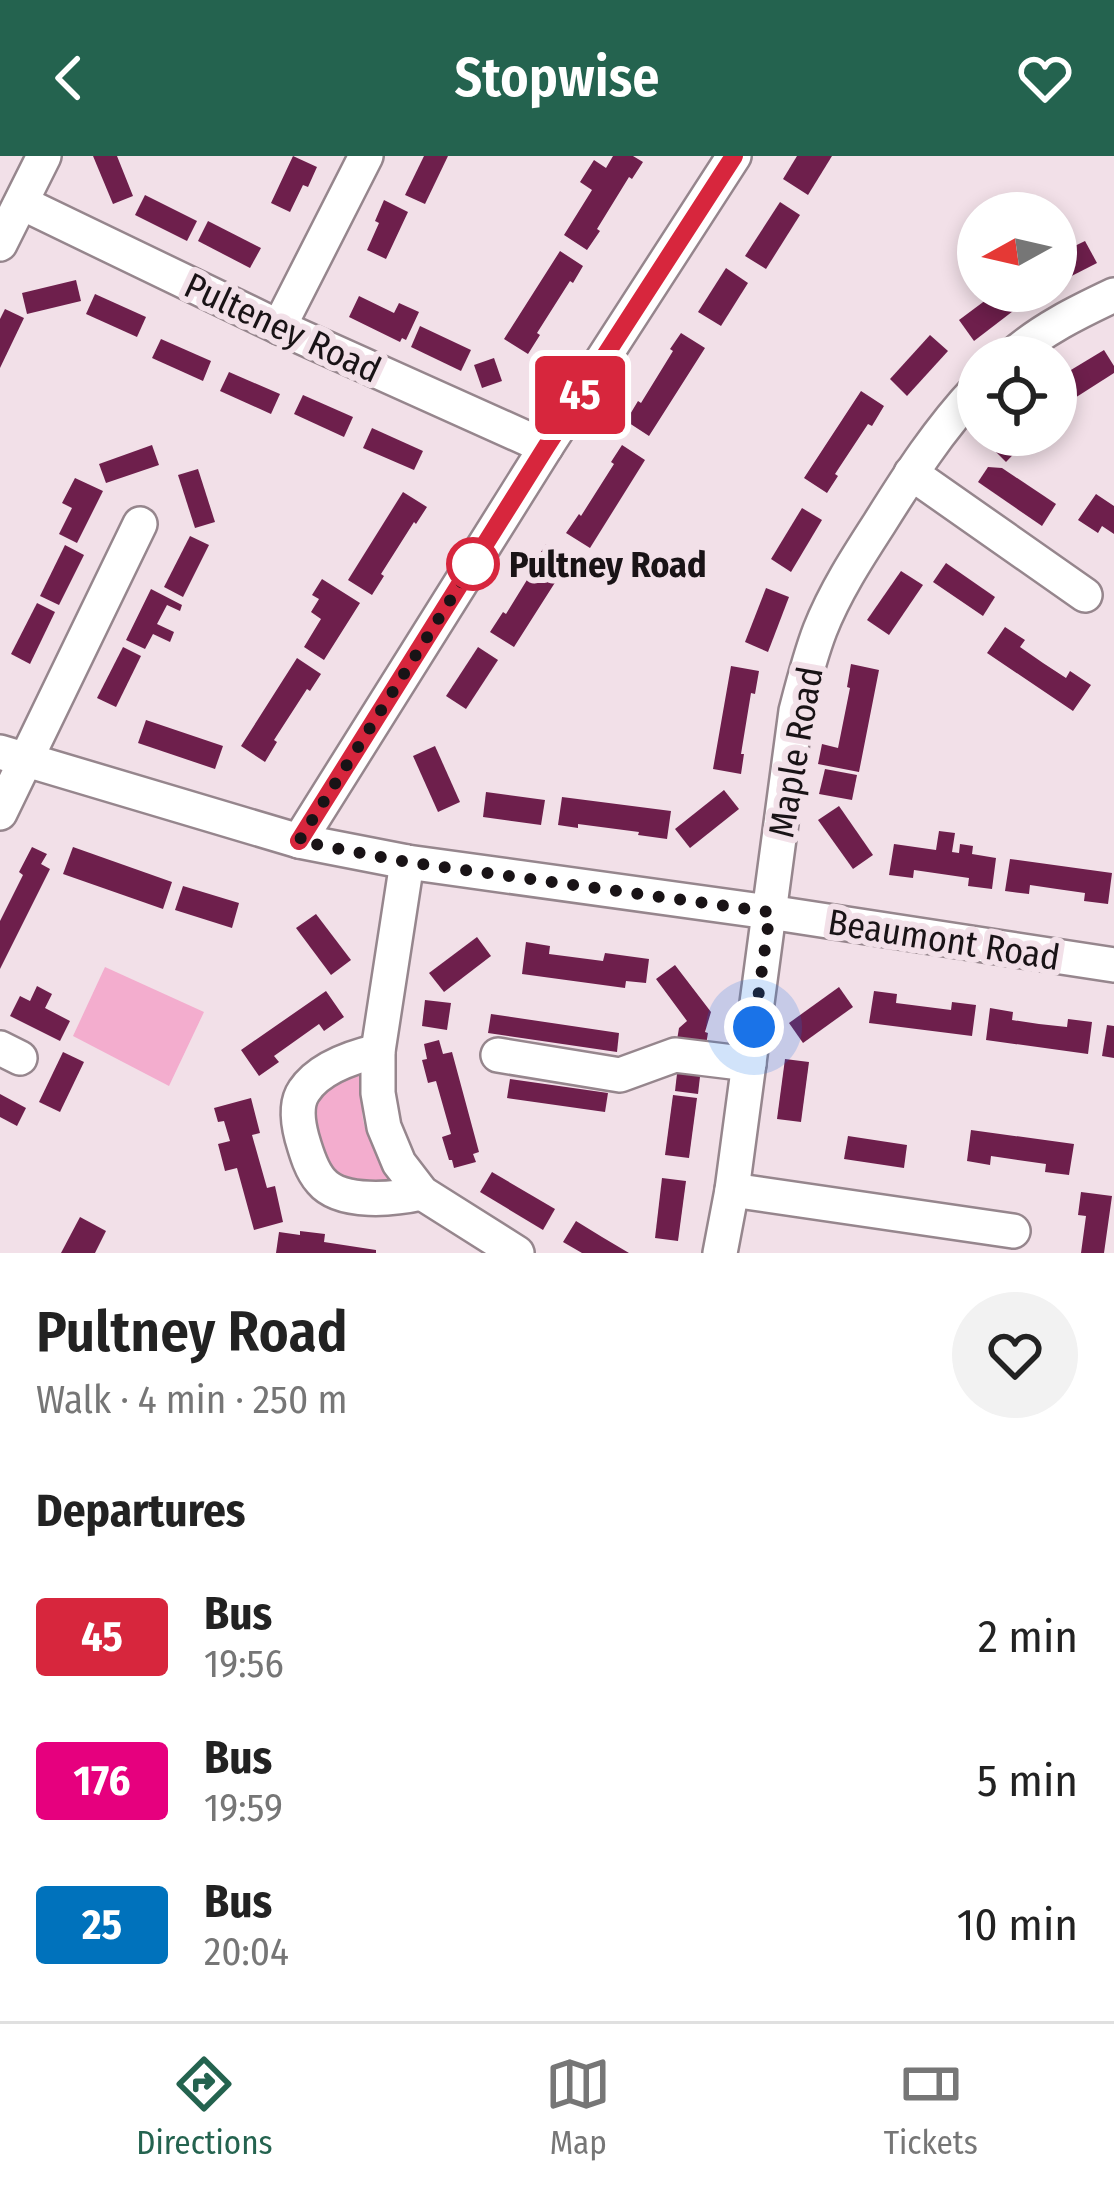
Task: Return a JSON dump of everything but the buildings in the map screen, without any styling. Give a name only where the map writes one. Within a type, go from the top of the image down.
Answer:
[{"type":"street","points":[[9,219],[44,156]]},
{"type":"street","points":[[279,327],[366,156]]},
{"type":"street","points":[[299,841],[734,156]]},
{"type":"street","name":"Pulteney Road","points":[[9,219],[279,327],[546,447]]},
{"type":"street","points":[[1038,336],[1114,295]]},
{"type":"street","name":"Maple Road","points":[[720,1253],[796,711],[806,673],[838,588],[957,410]]},
{"type":"street","points":[[911,473],[1085,596]]},
{"type":"street","points":[[0,813],[12,756],[140,524]]},
{"type":"street","name":"Beaumont Road","points":[[12,756],[299,841],[407,862],[1114,965]]},
{"type":"street","points":[[407,862],[378,1051],[384,1127],[399,1163],[422,1192],[517,1253]]},
{"type":"street","points":[[378,1051],[352,1057],[304,1090],[298,1105],[310,1162],[322,1184],[338,1193],[386,1198],[422,1192]]},
{"type":"street","points":[[498,1054],[620,1075],[675,1055],[749,1064]]},
{"type":"street","points":[[732,1190],[1012,1231]]},
{"type":"shaded area","points":[[105,967],[204,1012],[169,1086],[73,1036]]},
{"type":"shaded area","points":[[378,1051],[364,1093],[363,1121],[382,1156],[422,1193],[322,1184],[305,1090]]},
{"type":"bus line","name":"45","points":[[299,841],[734,156]]},
{"type":"place","name":"Pultney Road","points":[[473,564]]},
{"type":"route","points":[[473,564],[299,841],[407,862],[770,912],[754,1027]]}]
